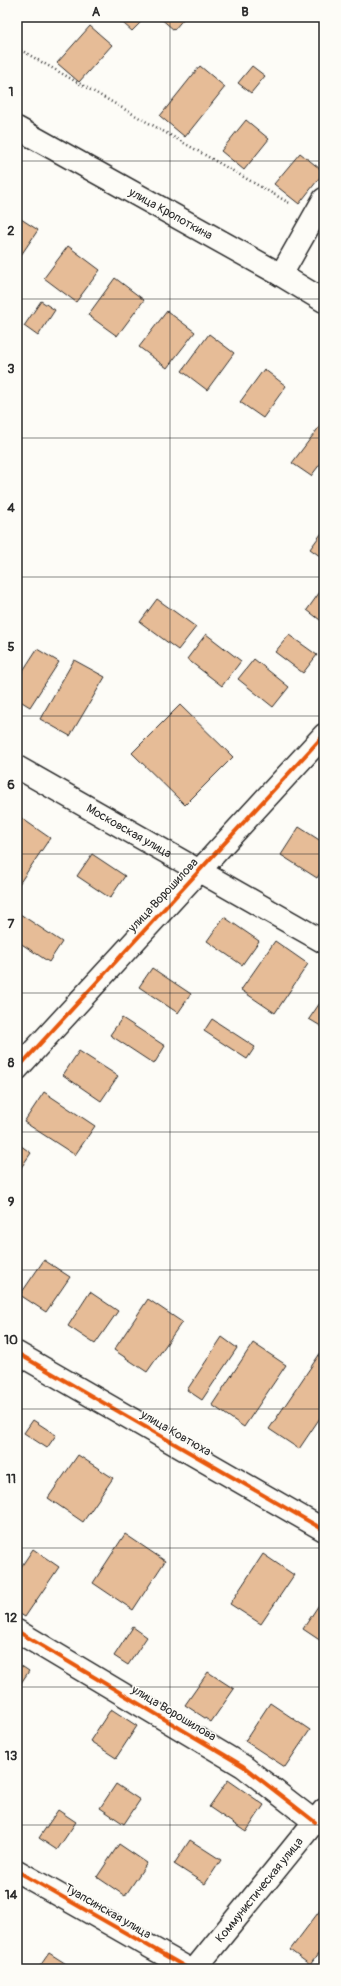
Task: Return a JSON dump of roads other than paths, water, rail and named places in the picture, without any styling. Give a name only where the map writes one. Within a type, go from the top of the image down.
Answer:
[{"type":"street","name":"улица Кропоткина","points":[[17,128],[281,275],[324,301]]},
{"type":"street","points":[[281,275],[319,208]]},
{"type":"street","name":"улица Ворошилова","points":[[17,1069],[324,735]]},
{"type":"street","name":"Московская улица","points":[[17,767],[198,872],[324,942]]},
{"type":"street","name":"улица Ковтюха","points":[[17,1353],[324,1530]]},
{"type":"street","name":"улица Ворошилова","points":[[17,1631],[243,1766],[319,1816]]},
{"type":"street","name":"Коммунистическая улица","points":[[194,1969],[319,1816]]},
{"type":"street","name":"Туапсинская улица","points":[[17,1871],[189,1969]]}]
